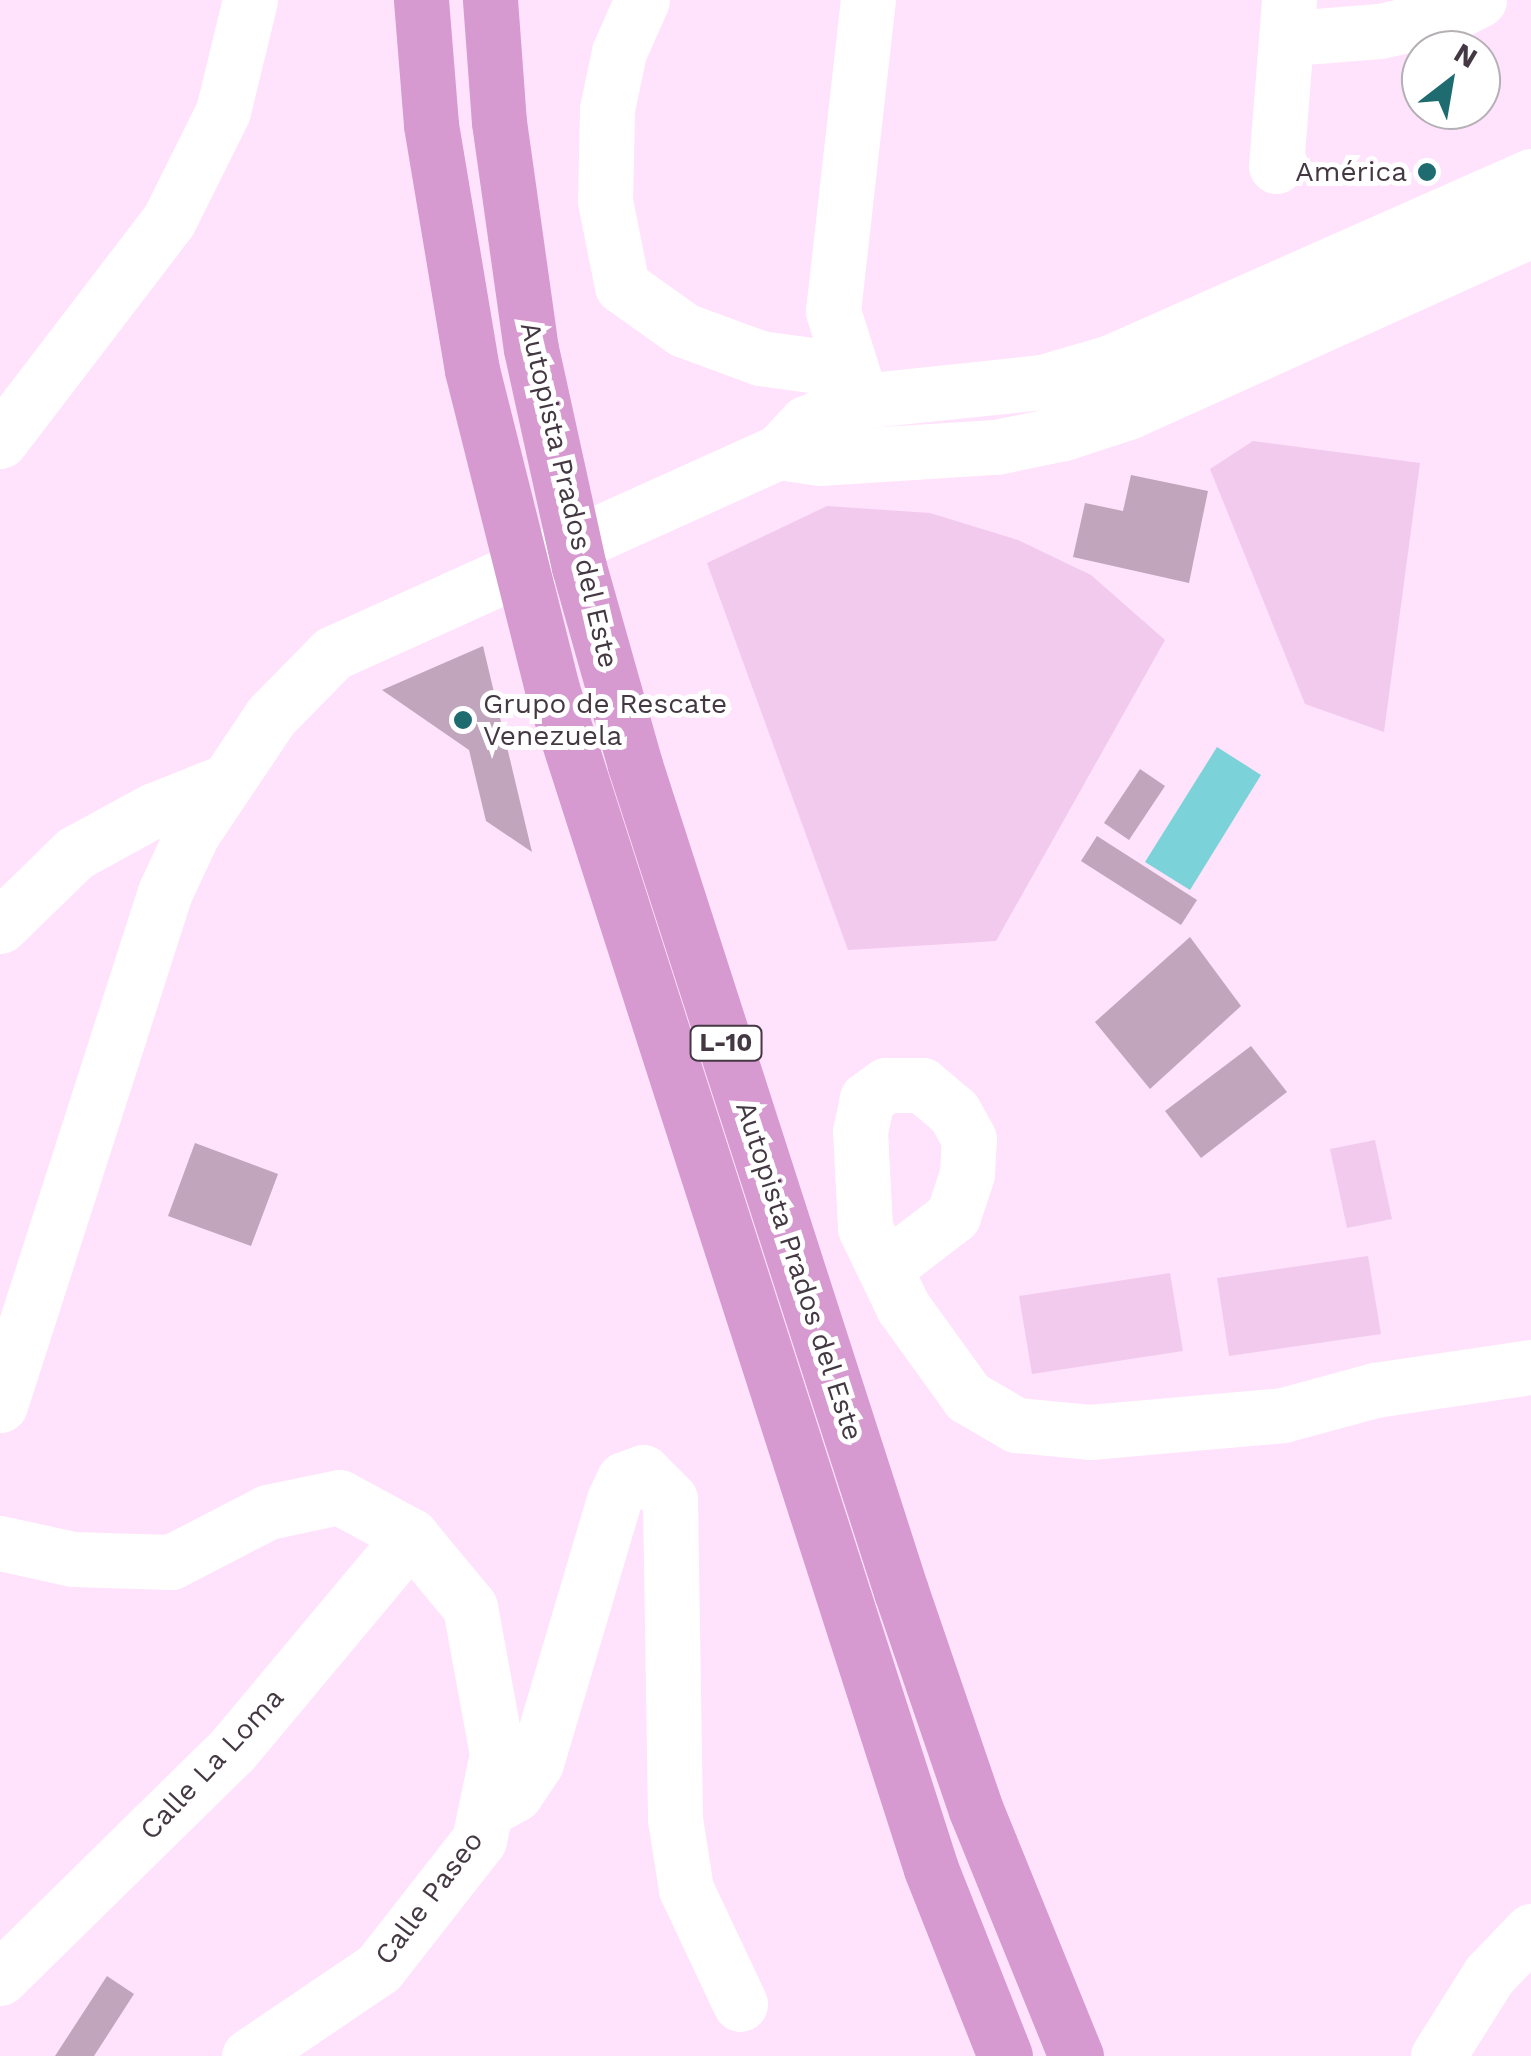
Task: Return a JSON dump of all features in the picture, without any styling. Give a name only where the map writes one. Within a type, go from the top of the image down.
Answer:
[{"type":"highway","name":"L-10","points":[[421,0],[432,125],[472,370],[552,688],[919,1832],[1005,2056]]},
{"type":"highway","name":"Autopista Prados del Este","points":[[490,0],[499,122],[531,349],[579,566],[635,764],[901,1591],[976,1810],[1076,2056]]},
{"type":"street","points":[[0,442],[169,220],[223,111],[250,0]]},
{"type":"street","points":[[642,0],[619,52],[607,109],[605,201],[622,286],[684,330],[760,358],[861,408],[996,447],[1128,412],[1531,230]]},
{"type":"street","points":[[861,408],[833,311],[868,0]]},
{"type":"street","points":[[1276,166],[1290,19],[1380,31],[1448,16],[1479,0]]},
{"type":"street","points":[[0,1405],[138,962],[192,834],[299,681],[333,654],[762,459],[820,458],[861,408],[1043,382],[1111,362],[1531,176]]},
{"type":"street","points":[[0,926],[75,853],[154,810],[227,781]]},
{"type":"street","points":[[885,1268],[903,1307],[968,1398],[1016,1425],[1090,1432],[1284,1415],[1375,1390],[1531,1367]]},
{"type":"street","points":[[490,1808],[515,1794],[536,1763],[614,1500],[624,1480],[643,1472],[670,1499],[675,1820],[686,1889],[740,2004]]},
{"type":"street","name":"Calle Paseo","points":[[0,1543],[73,1559],[171,1562],[268,1512],[338,1497],[411,1536],[470,1607],[497,1754],[490,1808],[479,1840],[379,1968],[322,2031],[249,2056]]},
{"type":"street","name":"Calle La Loma","points":[[0,1978],[234,1749],[411,1536]]},
{"type":"street","points":[[1438,2056],[1490,1975],[1531,1932]]},
{"type":"shaded area","points":[[1253,441],[1420,463],[1384,732],[1305,704],[1210,469]]},
{"type":"shaded area","points":[[827,506],[930,513],[1018,540],[1091,575],[1165,640],[996,941],[848,950],[707,563]]},
{"type":"shaded area","points":[[1217,747],[1261,775],[1190,890],[1145,862]]},
{"type":"shaded area","points":[[1375,1140],[1392,1219],[1347,1228],[1330,1149]]},
{"type":"shaded area","points":[[1368,1256],[1381,1334],[1229,1356],[1217,1278]]},
{"type":"shaded area","points":[[1170,1273],[1183,1351],[1032,1374],[1019,1296]]},
{"type":"building","points":[[1131,475],[1208,491],[1189,583],[1073,557],[1085,503],[1123,511]]},
{"type":"building","name":"Grupo de Rescate Venezuela","points":[[483,646],[532,852],[486,821],[469,750],[382,690]]},
{"type":"building","points":[[1140,769],[1165,786],[1129,840],[1104,823]]},
{"type":"building","points":[[1097,836],[1197,900],[1181,925],[1081,861]]},
{"type":"building","points":[[1190,937],[1241,1006],[1150,1089],[1095,1022]]},
{"type":"building","points":[[1251,1046],[1287,1092],[1201,1158],[1165,1111]]},
{"type":"building","points":[[195,1143],[278,1174],[251,1246],[168,1216]]},
{"type":"building","points":[[107,1976],[134,1994],[94,2056],[55,2056]]},
{"type":"place","name":"América","points":[[1427,172]]},
{"type":"place","name":"Grupo de Rescate Venezuela","points":[[463,720]]}]
